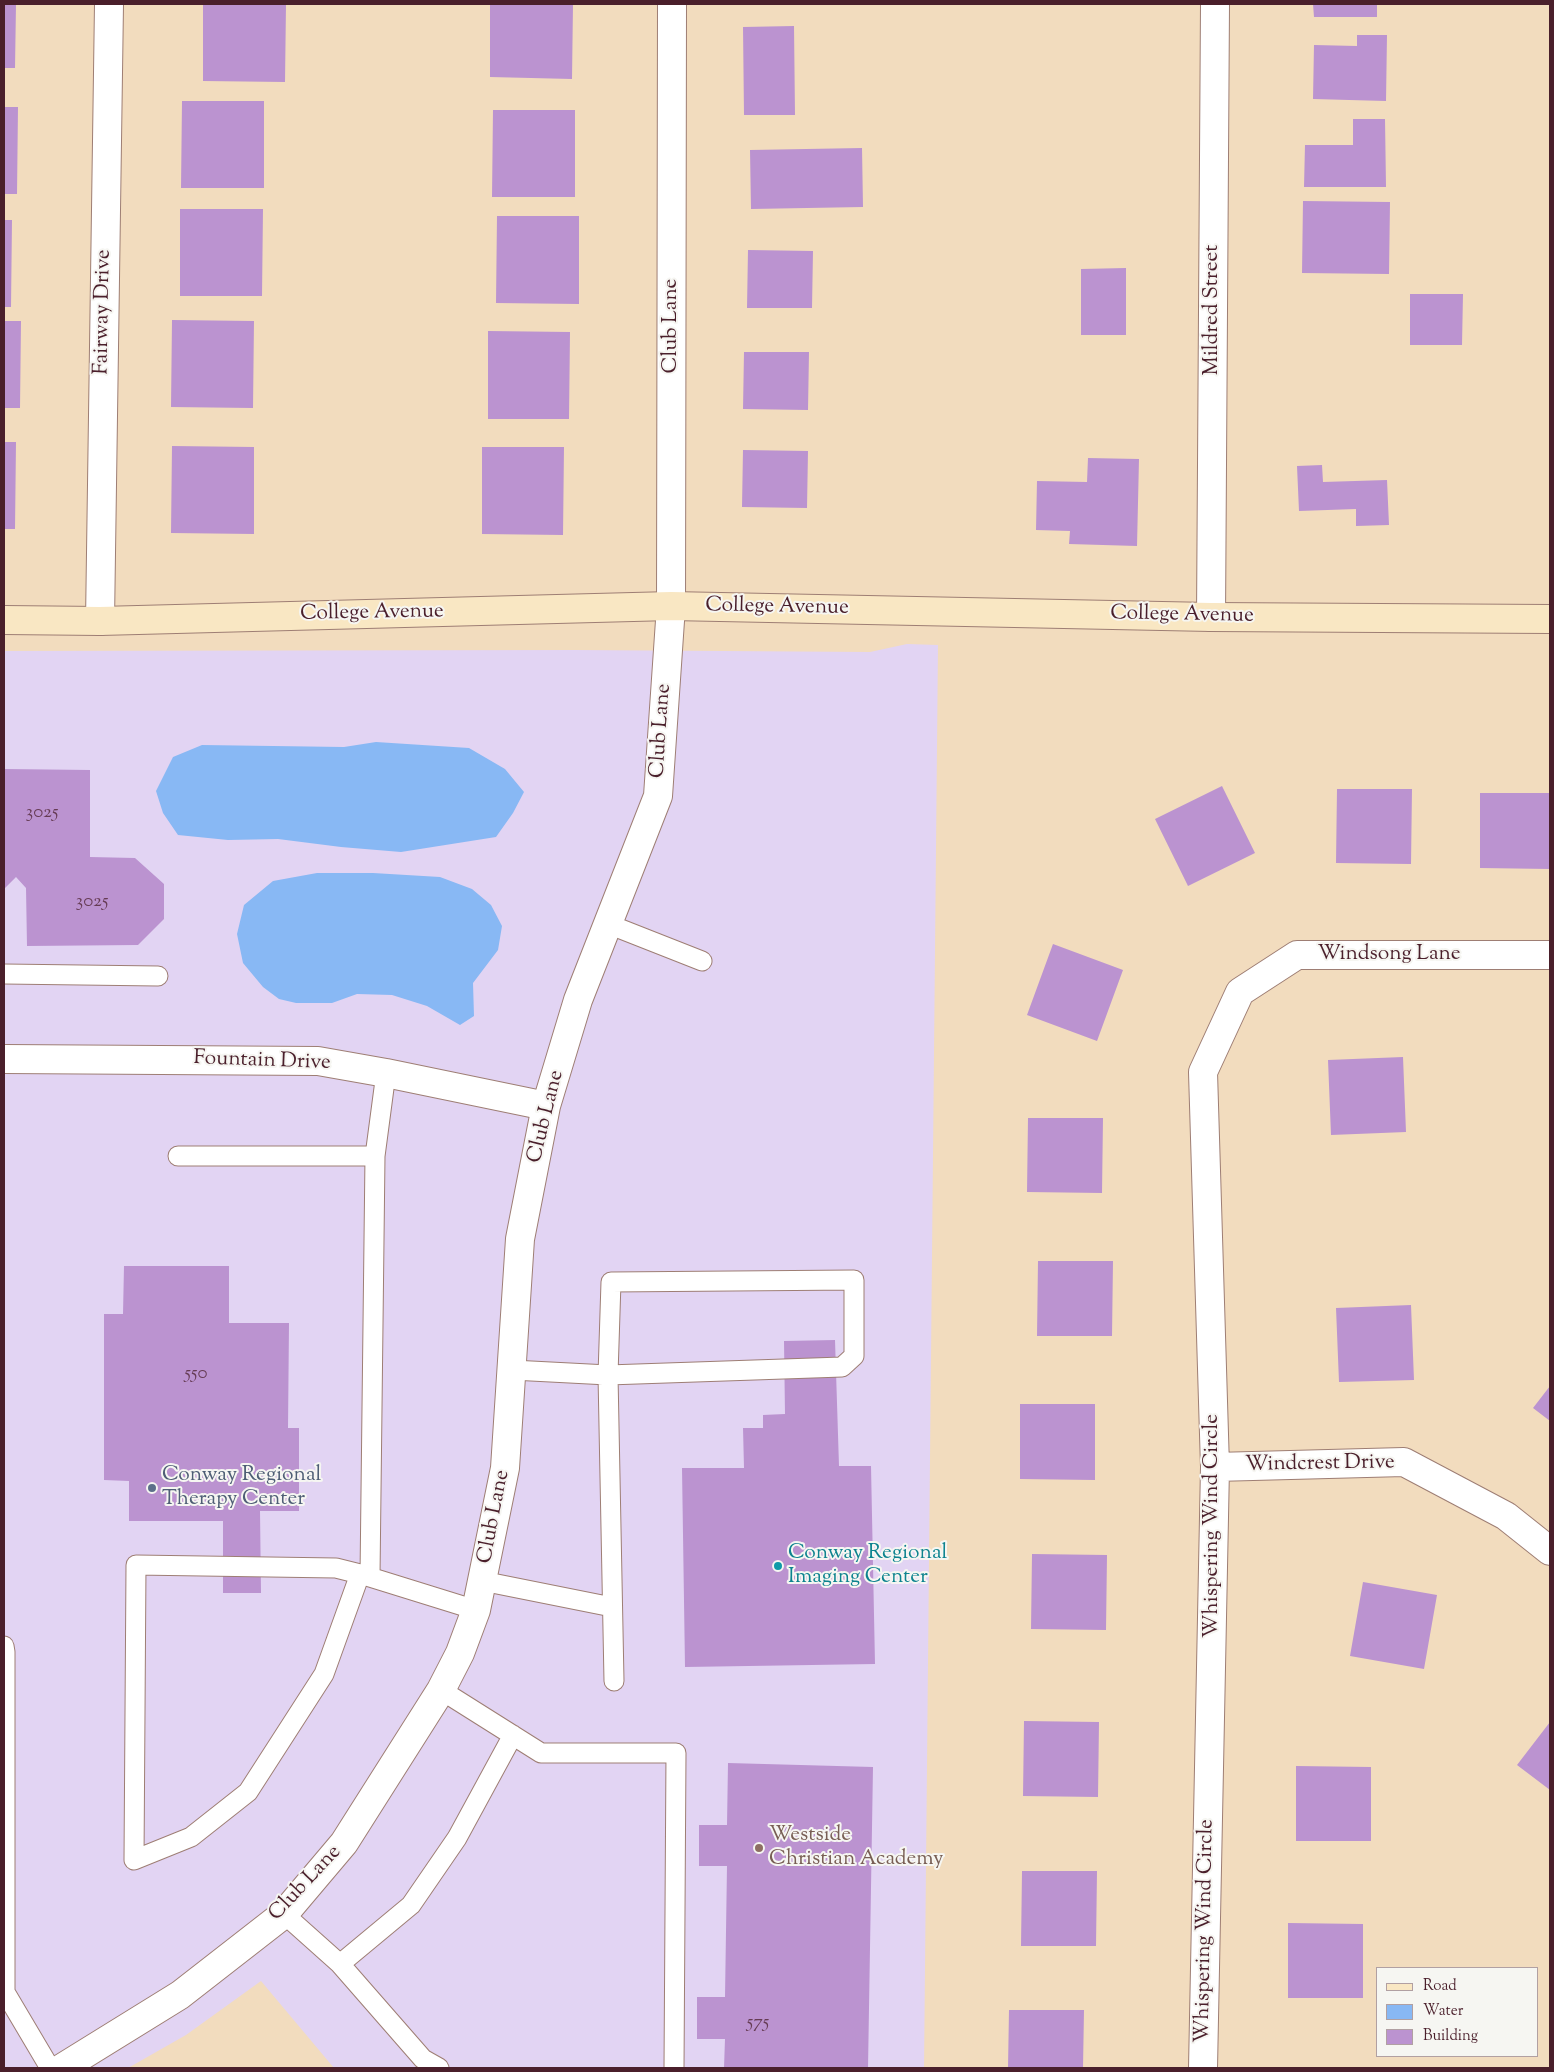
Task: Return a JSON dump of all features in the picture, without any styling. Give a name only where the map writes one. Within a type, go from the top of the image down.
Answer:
[{"type":"street","name":"Fairway Drive","points":[[100,620],[109,4]]},
{"type":"street","name":"Club Lane","points":[[62,2068],[180,1995],[284,1914],[344,1843],[441,1690],[460,1653],[476,1610],[506,1468],[520,1239],[546,1106],[578,1000],[658,796],[671,606],[672,4]]},
{"type":"street","name":"Mildred Street","points":[[1211,617],[1215,4]]},
{"type":"street","name":"College Avenue","points":[[4,620],[100,620],[671,606],[1211,617],[1550,619]]},
{"type":"street","name":"Windsong Lane","points":[[1240,992],[1297,955],[1550,955]]},
{"type":"street","name":"Whispering Wind Circle","points":[[1203,2068],[1215,1467],[1203,1072],[1240,992]]},
{"type":"street","name":"Fountain Drive","points":[[4,1058],[318,1061],[546,1106]]},
{"type":"street","name":"Windcrest Drive","points":[[1215,1467],[1404,1462],[1506,1516],[1550,1551]]},
{"type":"lane","points":[[608,924],[702,961]]},
{"type":"lane","points":[[4,974],[158,976]]},
{"type":"lane","points":[[386,1073],[375,1156],[365,1575],[324,1674],[248,1792],[191,1837],[134,1860],[136,1565],[336,1568],[365,1575],[476,1610]]},
{"type":"lane","points":[[178,1156],[375,1156]]},
{"type":"lane","points":[[512,1370],[608,1375],[842,1368],[854,1356],[854,1280],[611,1282],[608,1375],[614,1681]]},
{"type":"lane","points":[[482,1581],[612,1607]]},
{"type":"lane","points":[[4,1646],[6,1652],[4,1992],[50,2068]]},
{"type":"lane","points":[[441,1690],[541,1753],[676,1753],[674,2068]]},
{"type":"lane","points":[[340,1964],[410,1905],[457,1838],[513,1735]]},
{"type":"lane","points":[[284,1914],[340,1964],[423,2059],[439,2068]]},
{"type":"shaded area","points":[[907,644],[938,645],[924,2068],[334,2068],[261,1981],[186,2035],[128,2068],[4,2068],[4,651],[575,650],[870,652]]},
{"type":"water","points":[[376,742],[469,748],[505,769],[524,792],[513,813],[496,837],[401,852],[278,839],[228,840],[178,835],[163,813],[156,791],[173,757],[202,745],[344,747]]},
{"type":"water","points":[[317,873],[373,873],[440,877],[472,889],[491,905],[502,926],[498,950],[473,983],[474,1016],[460,1025],[427,1006],[392,995],[357,994],[332,1003],[296,1003],[279,999],[263,987],[243,963],[237,934],[244,905],[273,881]]},
{"type":"building","points":[[4,4],[16,4],[15,68],[4,68]]},
{"type":"building","points":[[203,4],[286,4],[285,82],[203,81]]},
{"type":"building","points":[[490,4],[573,4],[572,79],[490,77]]},
{"type":"building","points":[[1313,4],[1377,4],[1377,17],[1314,17]]},
{"type":"building","points":[[794,26],[795,115],[744,115],[743,27]]},
{"type":"building","points":[[1357,35],[1387,35],[1386,101],[1313,99],[1314,45],[1357,46]]},
{"type":"building","points":[[182,101],[264,101],[264,188],[181,188]]},
{"type":"building","points":[[4,107],[18,107],[17,194],[4,194]]},
{"type":"building","points":[[493,110],[575,110],[575,197],[492,197]]},
{"type":"building","points":[[1353,119],[1385,119],[1386,187],[1304,187],[1305,145],[1353,145]]},
{"type":"building","points":[[862,148],[863,207],[751,209],[750,150]]},
{"type":"building","points":[[1303,201],[1390,202],[1389,274],[1302,273]]},
{"type":"building","points":[[180,209],[263,209],[262,296],[180,296]]},
{"type":"building","points":[[497,216],[579,216],[579,304],[496,303]]},
{"type":"building","points":[[4,220],[12,220],[11,307],[4,307]]},
{"type":"building","points":[[748,250],[813,251],[812,308],[747,308]]},
{"type":"building","points":[[1126,268],[1126,335],[1081,335],[1081,269]]},
{"type":"building","points":[[1410,294],[1463,294],[1462,345],[1410,345]]},
{"type":"building","points":[[172,320],[254,321],[253,408],[171,407]]},
{"type":"building","points":[[4,321],[21,321],[20,408],[4,408]]},
{"type":"building","points":[[488,331],[570,332],[569,419],[488,419]]},
{"type":"building","points":[[744,352],[809,352],[808,410],[743,409]]},
{"type":"building","points":[[4,442],[16,442],[15,529],[4,529]]},
{"type":"building","points":[[172,446],[254,447],[254,534],[171,533]]},
{"type":"building","points":[[482,447],[564,447],[563,535],[482,534]]},
{"type":"building","points":[[743,450],[808,451],[807,508],[742,507]]},
{"type":"building","points":[[1088,458],[1139,459],[1137,546],[1069,544],[1070,531],[1036,530],[1037,481],[1087,482]]},
{"type":"building","points":[[1322,465],[1323,482],[1387,480],[1389,525],[1356,526],[1356,509],[1299,511],[1297,466]]},
{"type":"building","points":[[4,769],[90,770],[90,857],[135,858],[164,884],[164,919],[138,945],[27,946],[26,888],[16,877],[4,889]]},
{"type":"building","points":[[1222,786],[1255,853],[1188,886],[1155,819]]},
{"type":"building","points":[[1337,789],[1412,789],[1411,864],[1336,863]]},
{"type":"building","points":[[1480,793],[1550,793],[1550,869],[1480,868]]},
{"type":"building","points":[[1053,944],[1123,970],[1097,1041],[1027,1015]]},
{"type":"building","points":[[1403,1057],[1406,1132],[1331,1135],[1328,1060]]},
{"type":"building","points":[[1028,1118],[1103,1118],[1102,1193],[1027,1192]]},
{"type":"building","points":[[1038,1261],[1113,1261],[1112,1336],[1037,1336]]},
{"type":"building","points":[[124,1266],[229,1266],[229,1323],[289,1323],[288,1428],[299,1428],[299,1511],[260,1511],[261,1593],[223,1593],[223,1521],[129,1521],[129,1481],[104,1480],[104,1314],[123,1314]]},
{"type":"building","points":[[1411,1305],[1414,1380],[1339,1382],[1336,1308]]},
{"type":"building","name":"Conway Regional Imaging Center","points":[[835,1340],[839,1466],[871,1466],[875,1664],[685,1667],[682,1468],[744,1468],[743,1428],[763,1428],[763,1415],[785,1414],[784,1341]]},
{"type":"building","points":[[1550,1386],[1550,1421],[1533,1408]]},
{"type":"building","points":[[1020,1404],[1095,1404],[1095,1480],[1020,1479]]},
{"type":"building","points":[[1032,1554],[1107,1555],[1106,1630],[1031,1629]]},
{"type":"building","points":[[1363,1582],[1437,1595],[1424,1669],[1350,1656]]},
{"type":"building","points":[[1024,1721],[1099,1722],[1098,1797],[1023,1796]]},
{"type":"building","points":[[1550,1722],[1550,1790],[1517,1765]]},
{"type":"building","points":[[728,1763],[873,1767],[868,2068],[724,2068],[725,2039],[697,2039],[697,1997],[725,1997],[727,1866],[699,1866],[699,1825],[727,1825]]},
{"type":"building","points":[[1296,1766],[1371,1767],[1371,1841],[1296,1841]]},
{"type":"building","points":[[1022,1871],[1097,1871],[1096,1946],[1021,1946]]},
{"type":"building","points":[[1288,1923],[1363,1924],[1363,1998],[1288,1998]]},
{"type":"building","points":[[1009,2010],[1084,2010],[1083,2068],[1008,2068]]},
{"type":"place","name":"Conway Regional Therapy Center","points":[[152,1488]]},
{"type":"place","name":"Conway Regional Imaging Center","points":[[778,1566]]},
{"type":"place","name":"Westside Christian Academy","points":[[759,1848]]}]
